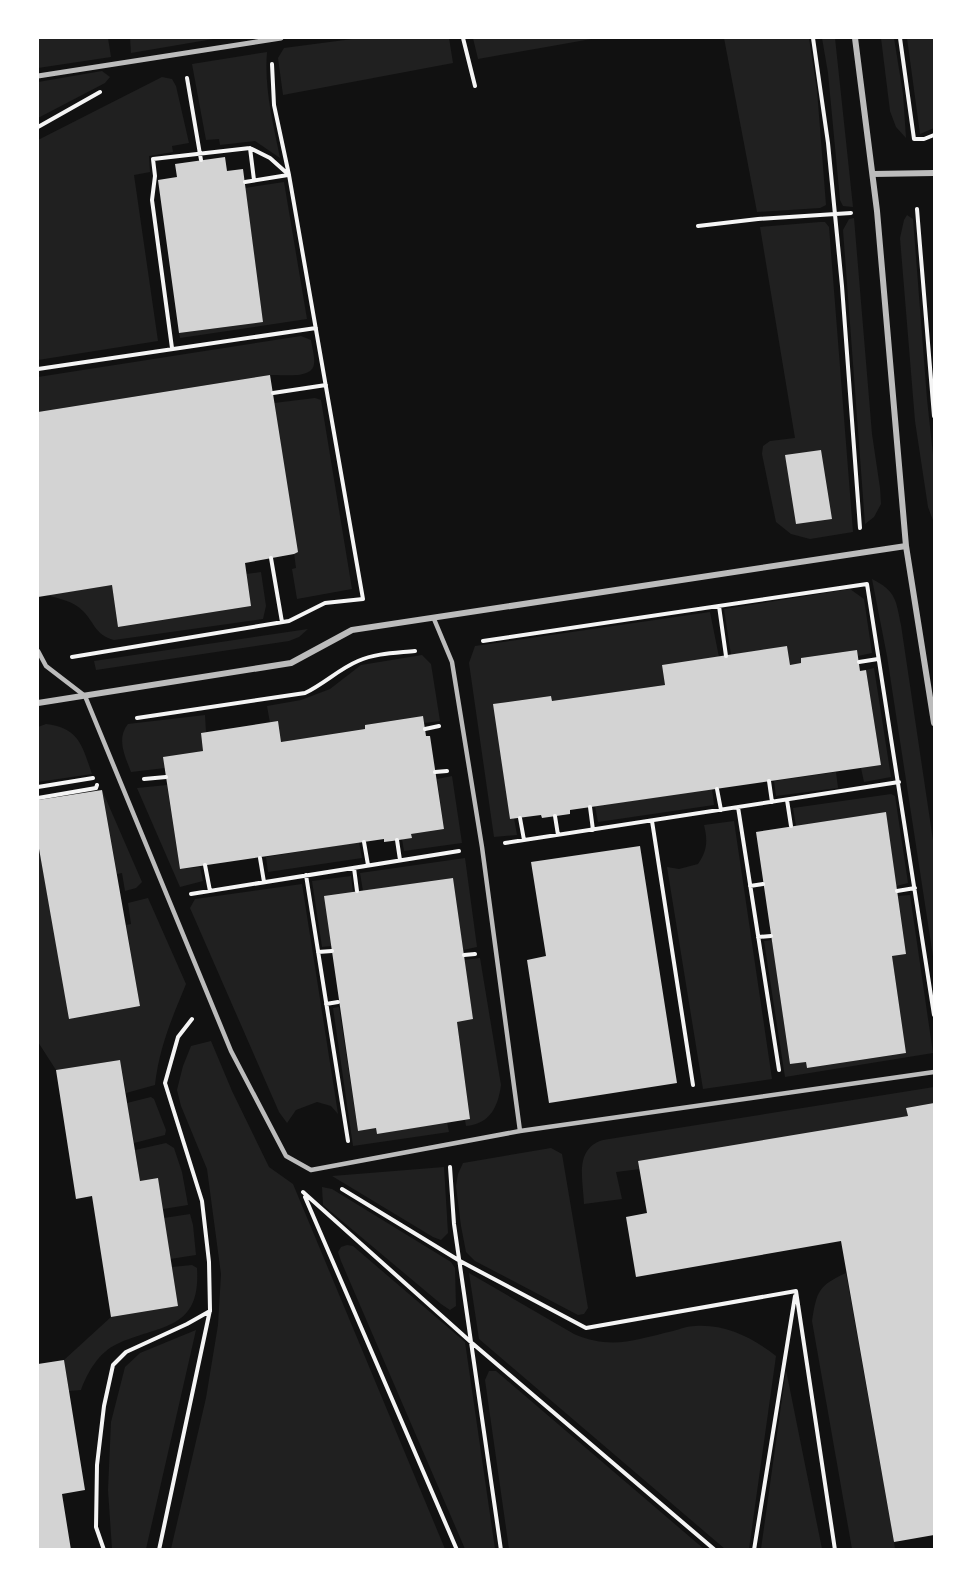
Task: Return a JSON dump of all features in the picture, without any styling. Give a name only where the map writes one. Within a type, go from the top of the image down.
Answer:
[{"type":"street","points":[[38,76],[281,38]]},
{"type":"street","points":[[855,38],[873,174],[906,546],[934,723]]},
{"type":"street","points":[[873,174],[934,173]]},
{"type":"street","points":[[38,703],[291,663],[352,630],[906,546]]},
{"type":"lane","points":[[434,619],[452,662],[482,847],[520,1131]]},
{"type":"lane","points":[[38,651],[46,666],[85,696],[231,1052],[286,1156],[311,1170],[520,1131],[934,1072]]},
{"type":"path","points":[[464,38],[475,86]]},
{"type":"path","points":[[813,38],[828,143],[842,286],[860,528]]},
{"type":"path","points":[[900,38],[914,139],[924,139],[934,135]]},
{"type":"path","points":[[43,660],[289,621],[325,603],[363,598],[289,175],[274,105],[270,39]]},
{"type":"path","points":[[167,55],[187,78],[201,160]]},
{"type":"path","points":[[172,348],[152,200],[155,176],[153,159],[250,148],[270,158],[289,175]]},
{"type":"path","points":[[250,148],[254,180]]},
{"type":"path","points":[[245,182],[289,175]]},
{"type":"path","points":[[917,209],[934,416]]},
{"type":"path","points":[[698,226],[758,219],[851,213]]},
{"type":"path","points":[[38,369],[316,328]]},
{"type":"path","points":[[273,393],[326,385]]},
{"type":"path","points":[[272,558],[282,622]]},
{"type":"path","points":[[483,641],[867,584],[934,1016]]},
{"type":"path","points":[[719,606],[726,656]]},
{"type":"path","points":[[859,662],[878,659]]},
{"type":"path","points":[[38,787],[93,778],[98,781],[119,782]]},
{"type":"path","points":[[769,781],[772,802]]},
{"type":"path","points":[[169,898],[899,782]]},
{"type":"path","points":[[38,798],[96,788]]},
{"type":"path","points":[[717,789],[721,810]]},
{"type":"path","points":[[787,800],[790,826]]},
{"type":"path","points":[[590,807],[593,830]]},
{"type":"path","points":[[738,807],[783,1094]]},
{"type":"path","points":[[555,816],[558,835]]},
{"type":"path","points":[[520,818],[524,840]]},
{"type":"path","points":[[652,820],[697,1106]]},
{"type":"path","points":[[397,840],[400,860]]},
{"type":"path","points":[[364,842],[368,865]]},
{"type":"path","points":[[260,858],[264,882]]},
{"type":"path","points":[[205,865],[210,891]]},
{"type":"path","points":[[354,868],[357,891]]},
{"type":"path","points":[[306,875],[352,1163]]},
{"type":"path","points":[[750,886],[763,884]]},
{"type":"path","points":[[897,891],[915,888]]},
{"type":"path","points":[[758,937],[771,936]]},
{"type":"path","points":[[318,952],[332,951]]},
{"type":"path","points":[[159,1550],[210,1310],[209,1262],[202,1201],[165,1083],[178,1037],[208,999]]},
{"type":"path","points":[[326,1004],[338,1002]]},
{"type":"path","points":[[449,1145],[454,1224],[501,1550]]},
{"type":"path","points":[[286,1156],[457,1550]]},
{"type":"path","points":[[311,1170],[460,1261],[586,1328],[796,1291]]},
{"type":"path","points":[[303,1194],[472,1343],[716,1550]]},
{"type":"path","points":[[754,1550],[796,1291]]},
{"type":"path","points":[[796,1291],[835,1550]]},
{"type":"path","points":[[104,1550],[96,1527],[97,1465],[104,1406],[113,1365],[126,1352],[187,1324],[210,1310]]},
{"type":"shaded area","points":[[38,38],[108,38],[111,57],[38,68]]},
{"type":"shaded area","points":[[130,38],[219,38],[131,53]]},
{"type":"shaded area","points":[[360,38],[449,38],[453,63],[283,95],[278,58],[284,48]]},
{"type":"shaded area","points":[[473,38],[597,38],[478,59]]},
{"type":"shaded area","points":[[724,38],[809,38],[817,90],[826,205],[820,208],[757,212]]},
{"type":"shaded area","points":[[822,38],[835,38],[853,207],[843,206],[840,200],[828,73]]},
{"type":"shaded area","points":[[881,38],[894,38],[903,94],[906,138],[896,127],[890,111]]},
{"type":"shaded area","points":[[907,38],[934,38],[934,128],[920,134]]},
{"type":"shaded area","points":[[267,52],[268,92],[280,158],[255,141],[220,145],[219,139],[206,140],[192,64]]},
{"type":"shaded area","points":[[102,71],[110,77],[105,83],[38,118],[38,82]]},
{"type":"shaded area","points":[[162,77],[172,79],[176,86],[189,143],[172,146],[173,152],[149,156],[150,172],[134,175],[158,341],[38,360],[38,140]]},
{"type":"shaded area","points":[[284,182],[307,319],[180,338],[179,333],[263,322],[245,188]]},
{"type":"shaded area","points":[[907,215],[913,219],[934,464],[934,523],[928,507],[915,421],[900,238]]},
{"type":"shaded area","points":[[854,218],[872,434],[881,504],[874,517],[865,524],[843,230],[849,219]]},
{"type":"shaded area","points":[[825,222],[829,227],[853,532],[810,539],[791,534],[776,522],[762,454],[763,446],[770,441],[795,438],[760,227]]},
{"type":"shaded area","points":[[301,336],[311,340],[314,355],[312,369],[302,374],[270,375],[38,412],[38,377]]},
{"type":"shaded area","points":[[315,398],[321,400],[352,589],[297,599],[292,569],[296,568],[274,403]]},
{"type":"shaded area","points":[[261,572],[266,606],[263,619],[114,640],[99,632],[87,615],[75,605],[47,595],[112,585],[119,627],[251,606],[246,574]]},
{"type":"shaded area","points":[[872,579],[880,583],[894,597],[901,625],[934,847],[934,963],[887,656]]},
{"type":"shaded area","points":[[850,589],[864,599],[872,653],[858,656],[857,650],[801,658],[801,663],[790,665],[787,646],[731,655],[724,609]]},
{"type":"shaded area","points":[[710,612],[719,657],[662,665],[665,685],[552,701],[551,696],[494,704],[510,819],[514,818],[517,835],[494,837],[469,663],[475,646]]},
{"type":"shaded area","points":[[308,629],[299,637],[289,641],[96,670],[94,661]]},
{"type":"shaded area","points":[[422,655],[431,664],[440,721],[424,723],[422,716],[366,725],[365,729],[281,742],[270,723],[267,706],[301,700],[330,689],[361,665]]},
{"type":"shaded area","points":[[874,668],[891,777],[864,782],[861,768],[881,765],[866,670]]},
{"type":"shaded area","points":[[205,715],[206,732],[201,733],[203,751],[164,757],[165,768],[131,772],[122,742],[124,730],[128,724]]},
{"type":"shaded area","points":[[46,724],[66,729],[78,740],[92,774],[38,782],[38,727]]},
{"type":"shaded area","points":[[836,772],[838,788],[776,796],[774,781]]},
{"type":"shaded area","points":[[452,776],[462,843],[404,851],[402,839],[411,838],[411,834],[444,829],[437,779]]},
{"type":"shaded area","points":[[167,785],[180,869],[200,867],[203,881],[180,887],[137,788]]},
{"type":"shaded area","points":[[712,789],[714,805],[598,822],[595,806]]},
{"type":"shaded area","points":[[102,790],[142,882],[136,888],[125,891],[122,873],[117,874]]},
{"type":"shaded area","points":[[891,794],[895,796],[908,883],[896,886],[886,812],[796,826],[793,808]]},
{"type":"shaded area","points":[[734,821],[772,1079],[703,1089],[667,867],[679,869],[698,864],[706,846],[704,825]]},
{"type":"shaded area","points":[[359,842],[362,858],[268,872],[266,857]]},
{"type":"shaded area","points":[[38,843],[70,1019],[140,1006],[126,925],[131,924],[128,903],[148,898],[186,984],[163,1046],[155,1085],[126,1093],[120,1060],[56,1070],[38,1042]]},
{"type":"shaded area","points":[[465,858],[477,947],[463,950],[453,878],[363,891],[360,873]]},
{"type":"shaded area","points":[[351,876],[353,892],[331,946],[322,947],[312,881]]},
{"type":"shaded area","points":[[302,884],[338,1114],[331,1106],[317,1102],[296,1110],[287,1123],[279,1112],[190,908],[195,899]]},
{"type":"shaded area","points":[[910,895],[933,1053],[785,1077],[764,941],[772,940],[790,1064],[806,1062],[807,1068],[906,1053],[892,956],[906,954],[898,896]]},
{"type":"shaded area","points":[[480,958],[501,1085],[498,1100],[487,1118],[474,1125],[466,1126],[465,1120],[470,1119],[457,1022],[473,1019],[464,960]]},
{"type":"shaded area","points":[[339,1007],[358,1131],[376,1128],[377,1134],[447,1122],[449,1132],[353,1146],[333,1008]]},
{"type":"shaded area","points":[[211,1041],[232,1091],[269,1167],[293,1184],[445,1549],[171,1549],[206,1398],[218,1325],[221,1274],[207,1169],[181,1106],[177,1090],[191,1046]]},
{"type":"shaded area","points":[[934,1087],[934,1103],[906,1108],[908,1116],[616,1172],[622,1199],[584,1204],[582,1166],[584,1158],[594,1144],[603,1140]]},
{"type":"shaded area","points":[[151,1097],[154,1099],[166,1130],[165,1135],[134,1143],[127,1103]]},
{"type":"shaded area","points":[[166,1143],[174,1148],[182,1172],[188,1205],[163,1209],[158,1178],[140,1181],[135,1150]]},
{"type":"shaded area","points":[[551,1148],[562,1154],[588,1308],[584,1314],[578,1315],[475,1261],[466,1252],[456,1186],[463,1163]]},
{"type":"shaded area","points":[[444,1167],[448,1233],[441,1240],[332,1176]]},
{"type":"shaded area","points":[[322,1187],[332,1189],[451,1262],[455,1268],[456,1306],[450,1310],[441,1304],[323,1205]]},
{"type":"shaded area","points":[[190,1214],[196,1255],[170,1259],[164,1218]]},
{"type":"shaded area","points":[[353,1246],[465,1342],[495,1549],[465,1549],[341,1261],[338,1252],[341,1247]]},
{"type":"shaded area","points":[[192,1265],[197,1268],[197,1289],[192,1304],[185,1314],[163,1328],[117,1344],[105,1352],[94,1364],[81,1390],[69,1391],[64,1360],[111,1317],[178,1306],[172,1267]]},
{"type":"shaded area","points":[[469,1273],[574,1334],[588,1339],[600,1342],[623,1342],[690,1326],[718,1327],[758,1343],[776,1356],[749,1549],[725,1549],[479,1339]]},
{"type":"shaded area","points":[[846,1273],[895,1549],[852,1549],[812,1321],[820,1291],[824,1286]]},
{"type":"shaded area","points":[[196,1330],[146,1549],[112,1549],[108,1490],[111,1422],[125,1367],[140,1353]]},
{"type":"shaded area","points":[[786,1370],[822,1549],[761,1549]]},
{"type":"shaded area","points":[[489,1371],[496,1371],[704,1549],[509,1549],[485,1380]]},
{"type":"building","points":[[225,157],[227,171],[243,169],[263,322],[179,333],[158,180],[177,177],[175,164]]},
{"type":"building","points":[[270,375],[298,552],[245,563],[251,606],[118,627],[112,585],[38,597],[38,412]]},
{"type":"building","points":[[821,450],[832,519],[796,524],[785,455]]},
{"type":"building","points":[[787,646],[790,665],[801,663],[801,658],[857,650],[860,671],[866,670],[881,765],[570,810],[570,814],[510,819],[493,704],[551,696],[552,701],[665,685],[662,665]]},
{"type":"building","points":[[423,716],[426,736],[430,736],[444,829],[411,834],[412,838],[384,842],[384,839],[180,869],[163,757],[203,751],[201,733],[278,721],[281,742],[365,729],[365,725]]},
{"type":"building","points":[[102,790],[140,1006],[69,1019],[38,843],[38,800]]},
{"type":"building","points":[[886,812],[906,954],[892,956],[906,1053],[807,1068],[806,1062],[790,1064],[756,832]]},
{"type":"building","points":[[640,846],[677,1083],[549,1103],[527,960],[546,956],[531,862]]},
{"type":"building","points":[[453,878],[473,1019],[457,1022],[470,1119],[377,1134],[376,1128],[358,1131],[324,896]]},
{"type":"building","points":[[120,1060],[140,1181],[158,1178],[178,1306],[111,1317],[92,1196],[76,1199],[56,1070]]},
{"type":"building","points":[[934,1103],[934,1535],[894,1542],[841,1241],[636,1277],[626,1217],[647,1213],[638,1161],[908,1116],[906,1108]]},
{"type":"building","points":[[64,1360],[85,1490],[62,1494],[71,1550],[38,1550],[38,1364]]}]
